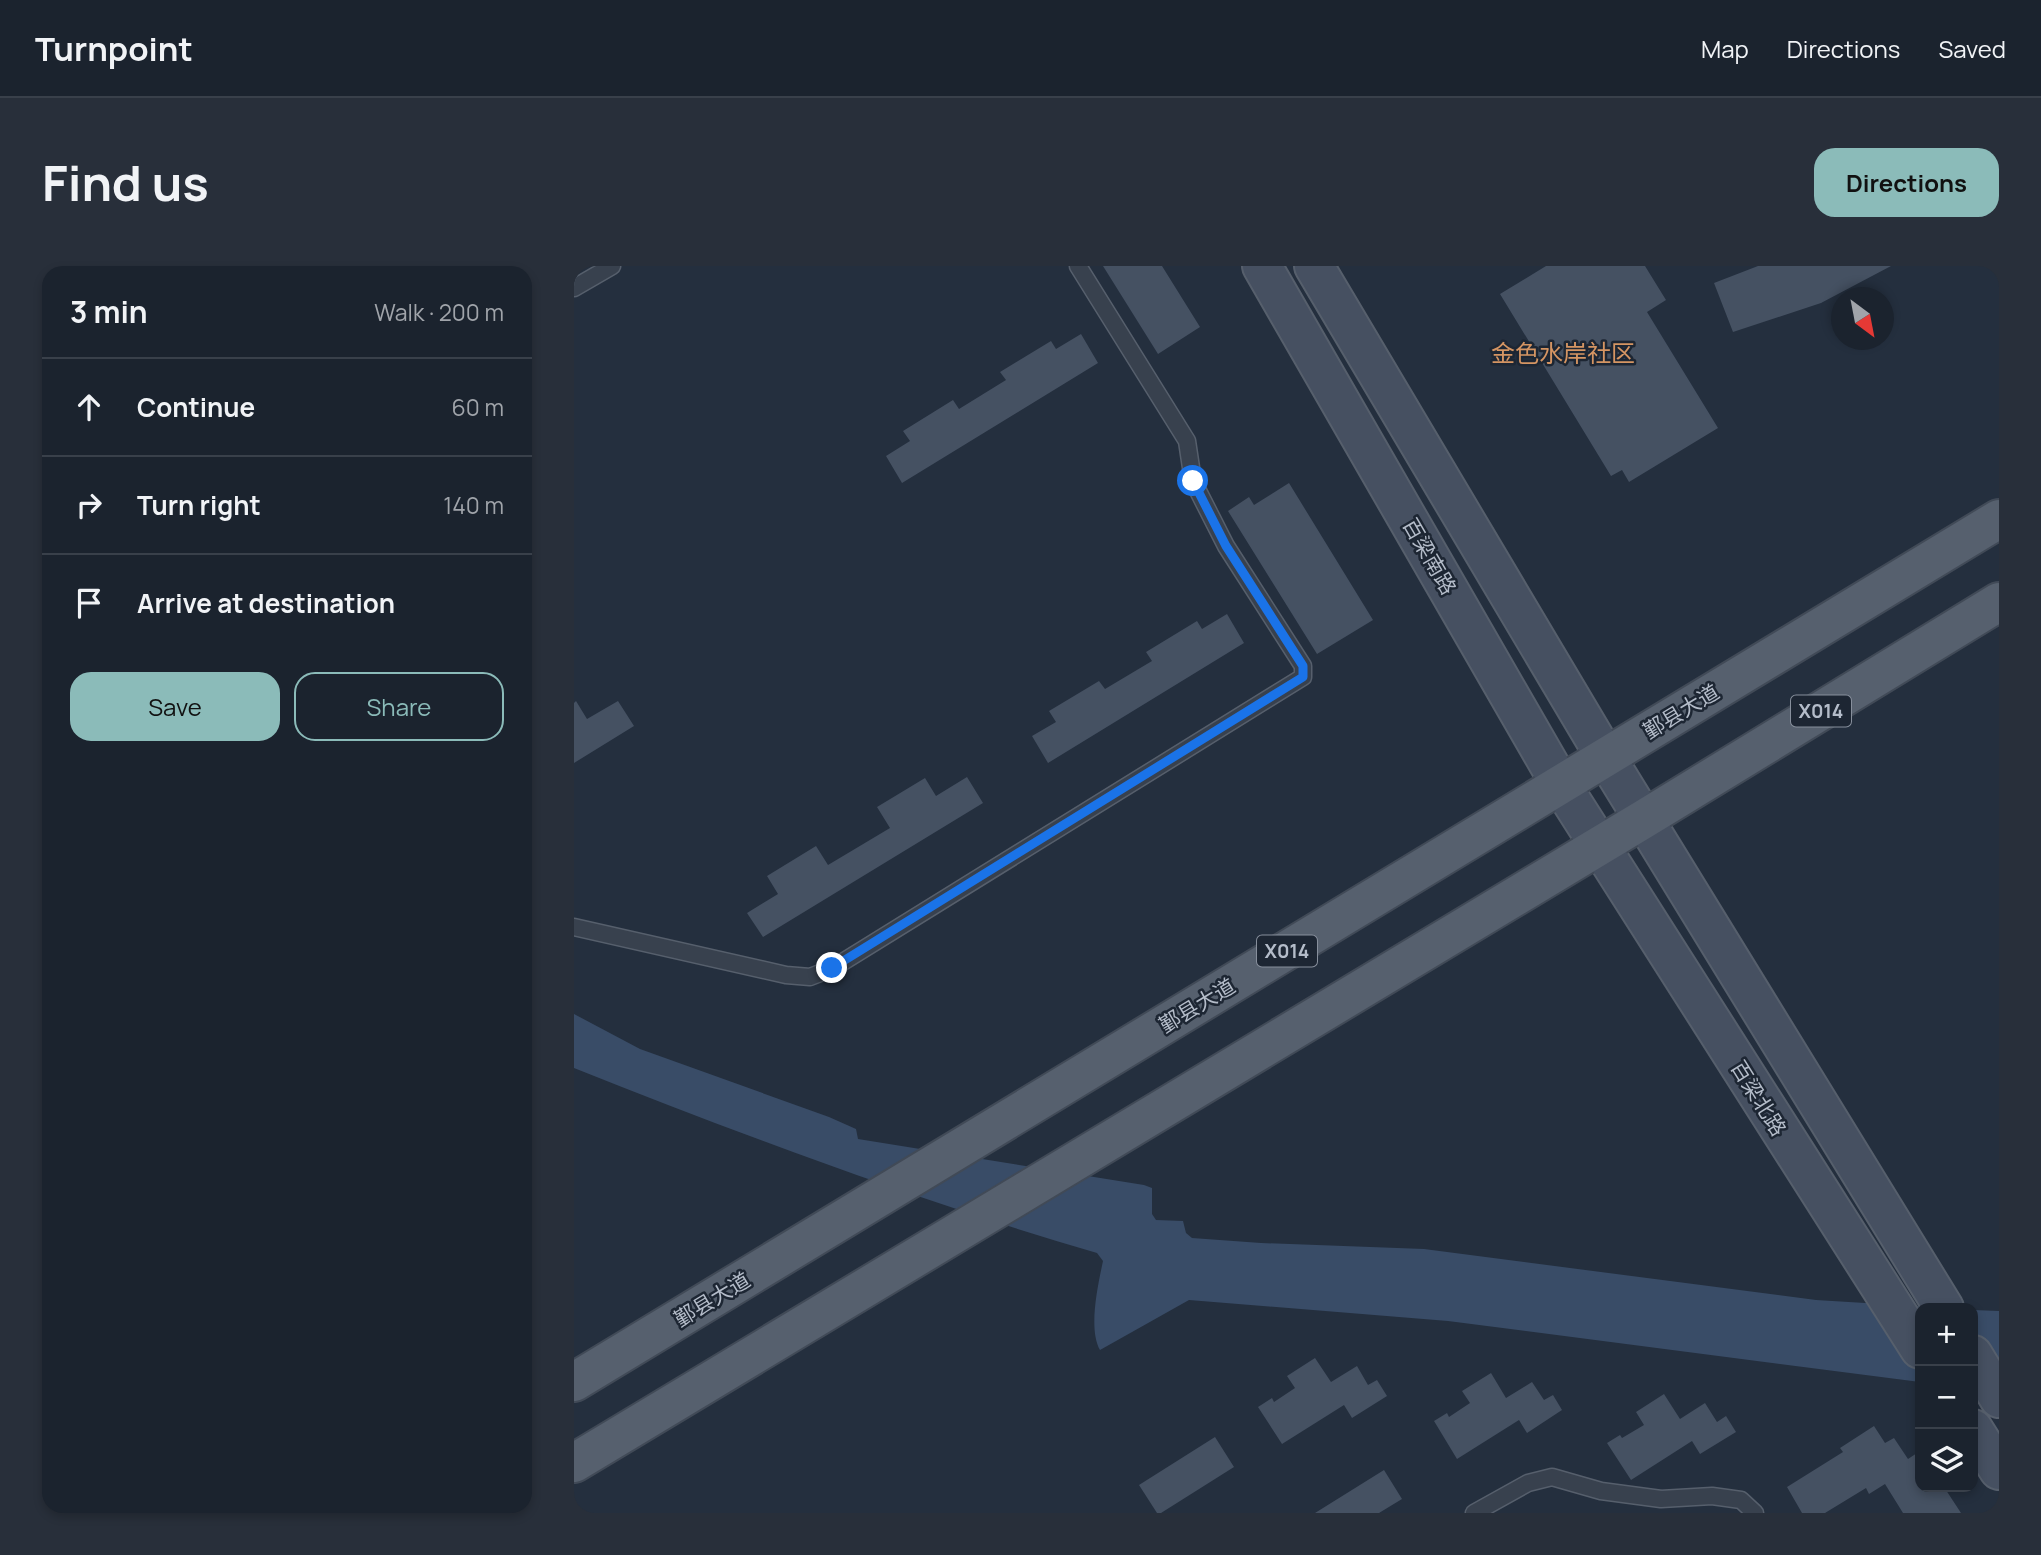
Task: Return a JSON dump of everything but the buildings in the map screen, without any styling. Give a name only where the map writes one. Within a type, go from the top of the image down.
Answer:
[{"type":"main road","name":"鄞县大道","points":[[574,1382],[1999,519]]},
{"type":"main road","name":"X014","points":[[1644,819],[1999,602]]},
{"type":"main road","points":[[574,1462],[1644,819]]},
{"type":"street","name":"百梁南路","points":[[1262,266],[1561,785],[1599,846]]},
{"type":"street","points":[[1314,266],[1605,756],[1941,1303]]},
{"type":"street","name":"百梁北路","points":[[1599,846],[1915,1341]]},
{"type":"street","points":[[1978,1364],[1999,1398]]},
{"type":"street","points":[[1978,1437],[1999,1470]]},
{"type":"lane","points":[[574,288],[611,266]]},
{"type":"lane","points":[[574,926],[786,975],[810,977],[832,968],[1303,677],[1303,666],[1226,546],[1193,481],[1187,440],[1078,266]]},
{"type":"lane","points":[[1474,1513],[1528,1483],[1552,1478],[1601,1491],[1661,1499],[1712,1496],[1741,1500],[1755,1513]]},
{"type":"water","points":[[574,1014],[640,1049],[829,1117],[856,1129],[858,1139],[1144,1185],[1152,1188],[1152,1214],[1156,1220],[1183,1221],[1186,1233],[1192,1238],[1424,1249],[1816,1300],[1915,1306],[1915,1381],[1448,1321],[1189,1300],[1100,1350],[1096,1341],[1094,1319],[1103,1261],[1097,1253],[964,1212],[833,1167],[574,1068]]},
{"type":"water","points":[[1978,1310],[1999,1311],[1999,1392],[1978,1389]]},
{"type":"district","name":"金色水岸社区","points":[[1563,352]]},
{"type":"route","points":[[832,968],[1303,677],[1303,666],[1226,546],[1193,481]]}]
